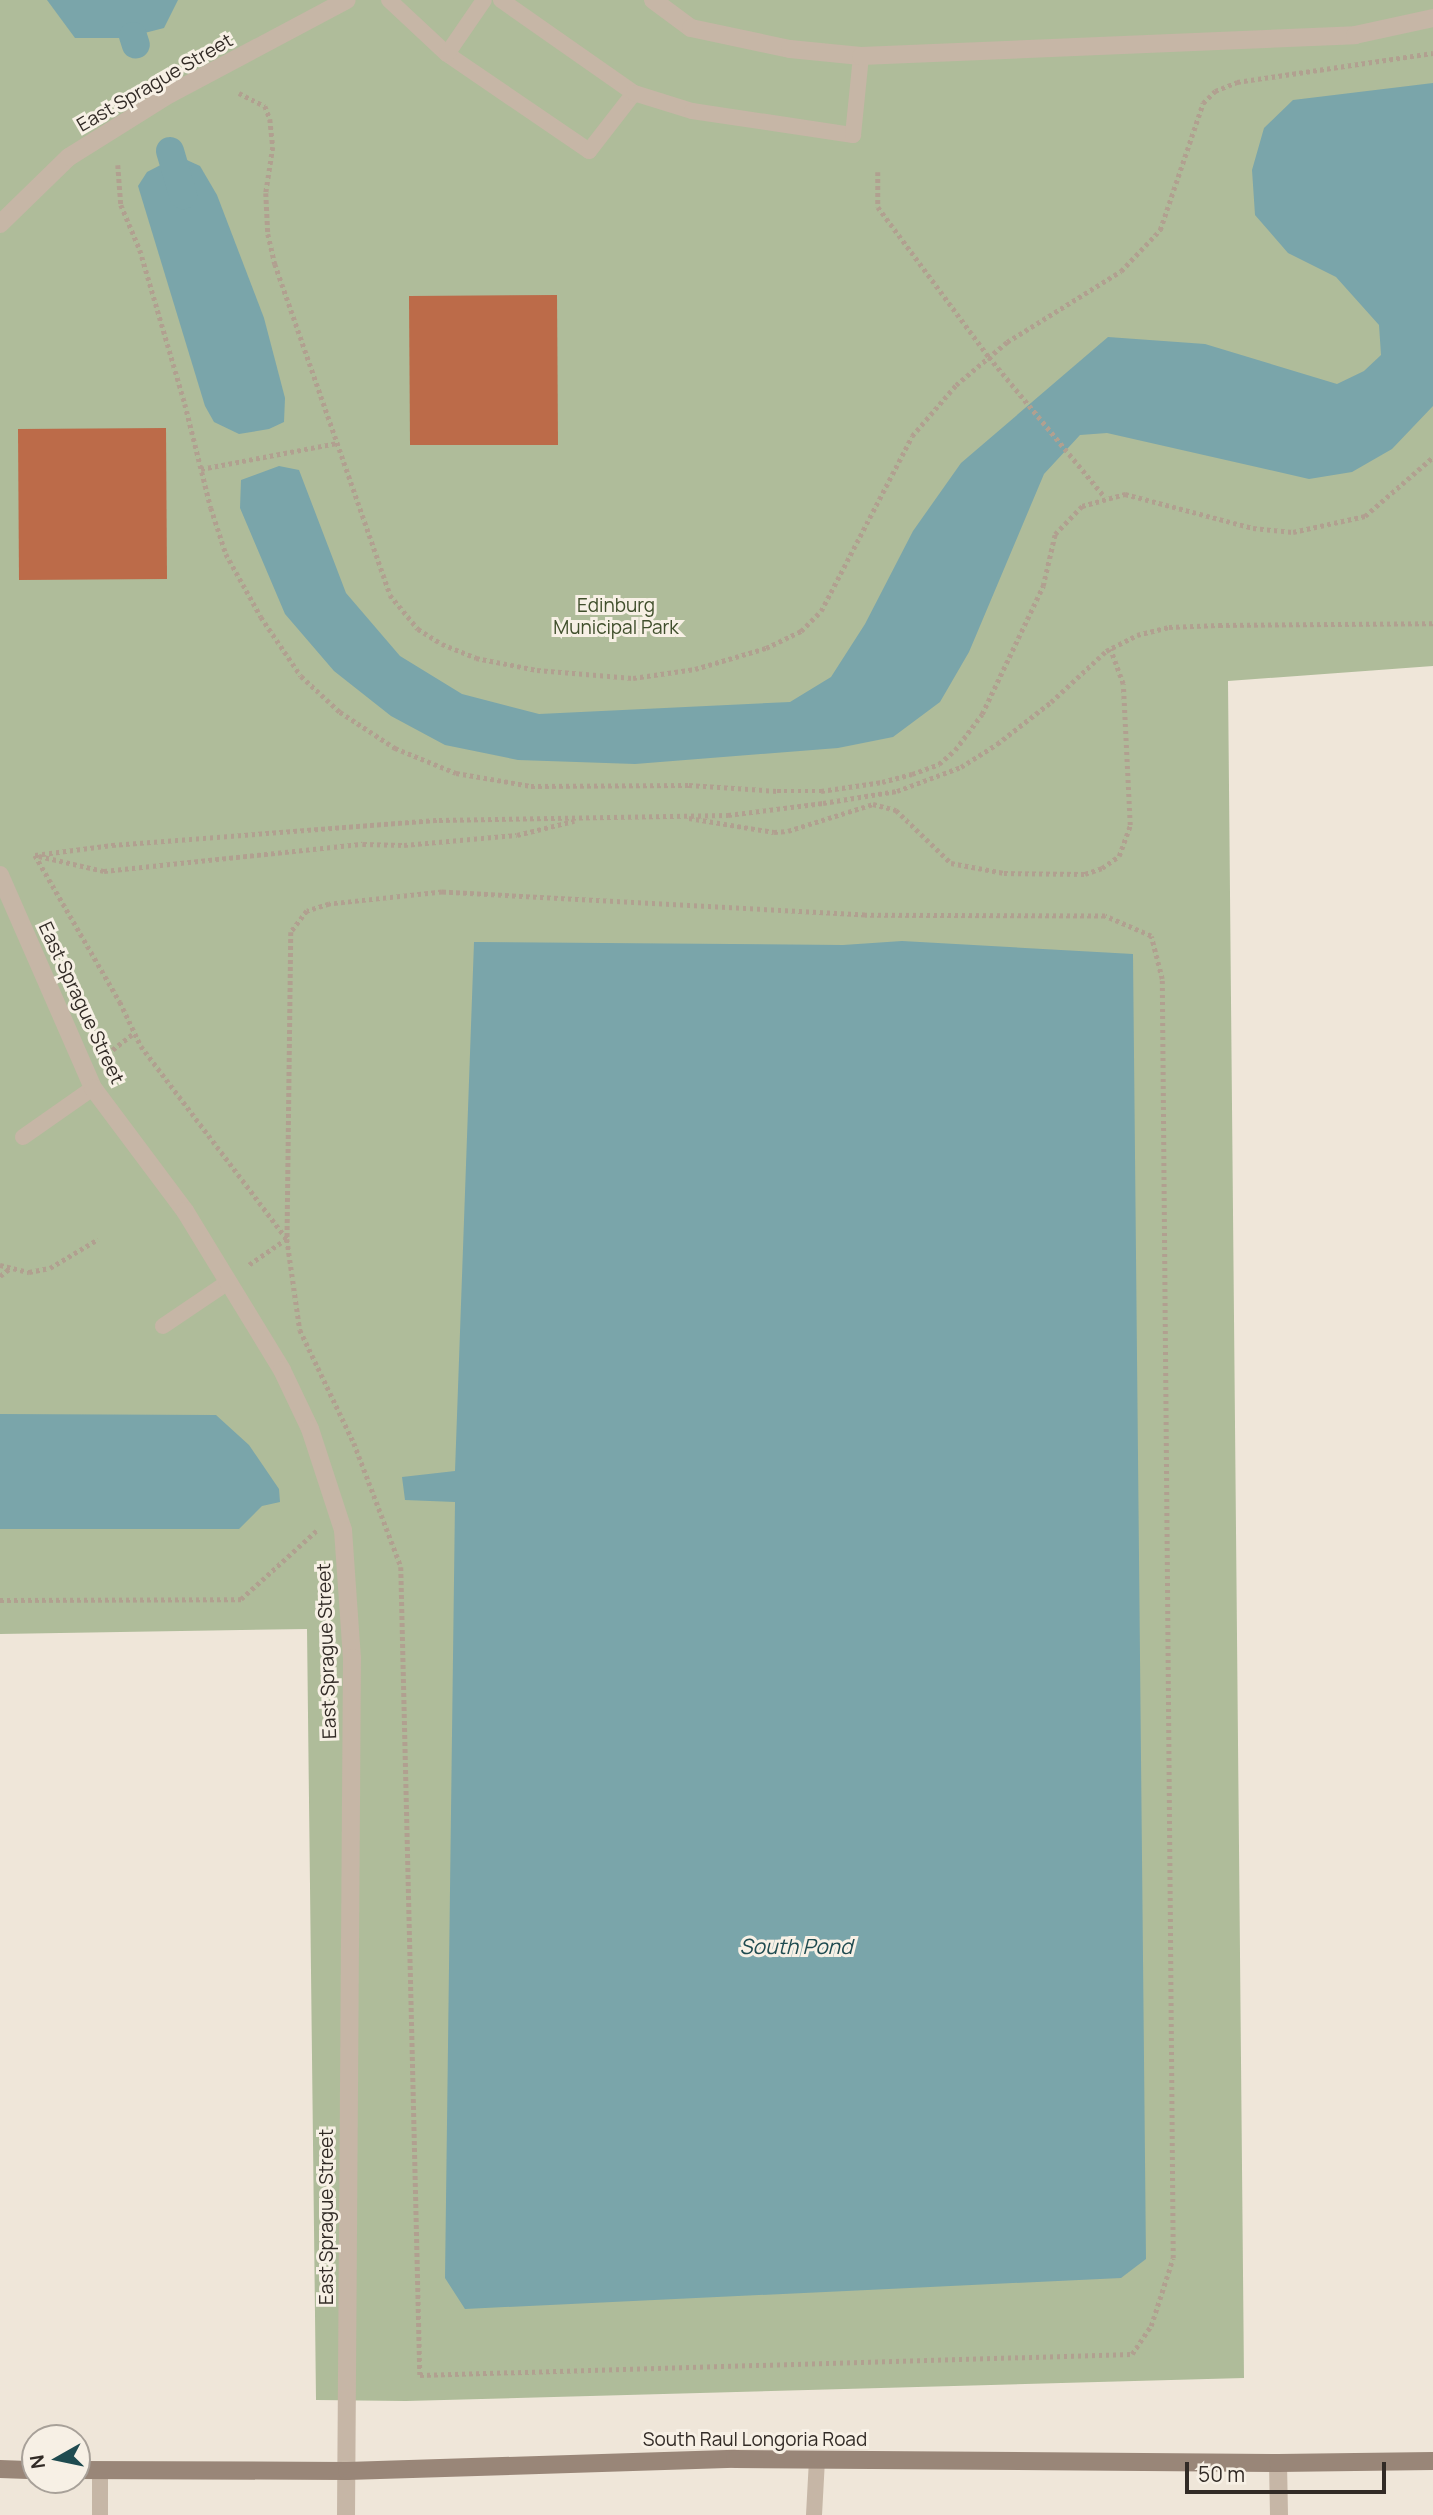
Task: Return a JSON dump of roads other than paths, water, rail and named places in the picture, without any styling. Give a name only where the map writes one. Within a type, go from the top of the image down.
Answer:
[{"type":"main road","name":"South Raul Longoria Road","points":[[91,2470],[347,2471],[735,2459],[1278,2463],[1433,2461]]},
{"type":"main road","points":[[0,2469],[21,2470]]},
{"type":"street","name":"East Sprague Street","points":[[0,224],[69,157],[170,94],[347,0]]},
{"type":"street","points":[[653,0],[691,27],[767,45],[861,56],[1355,35],[1433,18]]},
{"type":"street","name":"East Sprague Street","points":[[0,875],[93,1088],[185,1211],[282,1370],[310,1429],[342,1530],[352,1658],[346,2515]]},
{"type":"street","points":[[1278,2463],[1279,2515]]},
{"type":"lane","points":[[390,0],[447,54],[589,151],[634,93]]},
{"type":"lane","points":[[447,54],[484,0]]},
{"type":"lane","points":[[502,0],[634,93],[692,111],[853,135],[861,56]]},
{"type":"lane","points":[[23,1138],[93,1088]]},
{"type":"lane","points":[[163,1326],[228,1282]]},
{"type":"lane","points":[[814,2515],[817,2460]]},
{"type":"lane","points":[[100,2470],[100,2515]]},
{"type":"water","points":[[47,0],[178,0],[164,28],[125,38],[75,38]]},
{"type":"water","points":[[1433,83],[1433,406],[1392,449],[1352,472],[1309,479],[1107,433],[1080,435],[1044,474],[969,652],[940,702],[893,737],[838,748],[635,764],[518,760],[445,745],[391,716],[334,671],[285,614],[240,508],[241,480],[279,466],[299,470],[346,593],[400,656],[462,694],[539,714],[790,702],[831,677],[865,624],[913,531],[961,463],[1108,337],[1205,344],[1337,384],[1364,371],[1381,355],[1379,325],[1336,277],[1288,253],[1255,215],[1252,170],[1264,128],[1293,100]]},
{"type":"water","points":[[178,156],[200,166],[217,195],[264,318],[285,398],[284,422],[269,429],[239,434],[214,422],[205,406],[138,186],[147,172]]},
{"type":"water","name":"South Pond","points":[[902,941],[1133,954],[1146,2259],[1121,2278],[465,2309],[445,2278],[455,1502],[405,1500],[402,1477],[455,1471],[474,942],[843,945]]},
{"type":"water","points":[[0,1414],[216,1415],[249,1445],[279,1489],[280,1502],[262,1506],[239,1529],[0,1529]]},
{"type":"waterway","points":[[133,36],[136,45]]},
{"type":"waterway","points":[[170,151],[183,195]]},
{"type":"park label","name":"Edinburg Municipal Park","points":[[616,617]]}]
